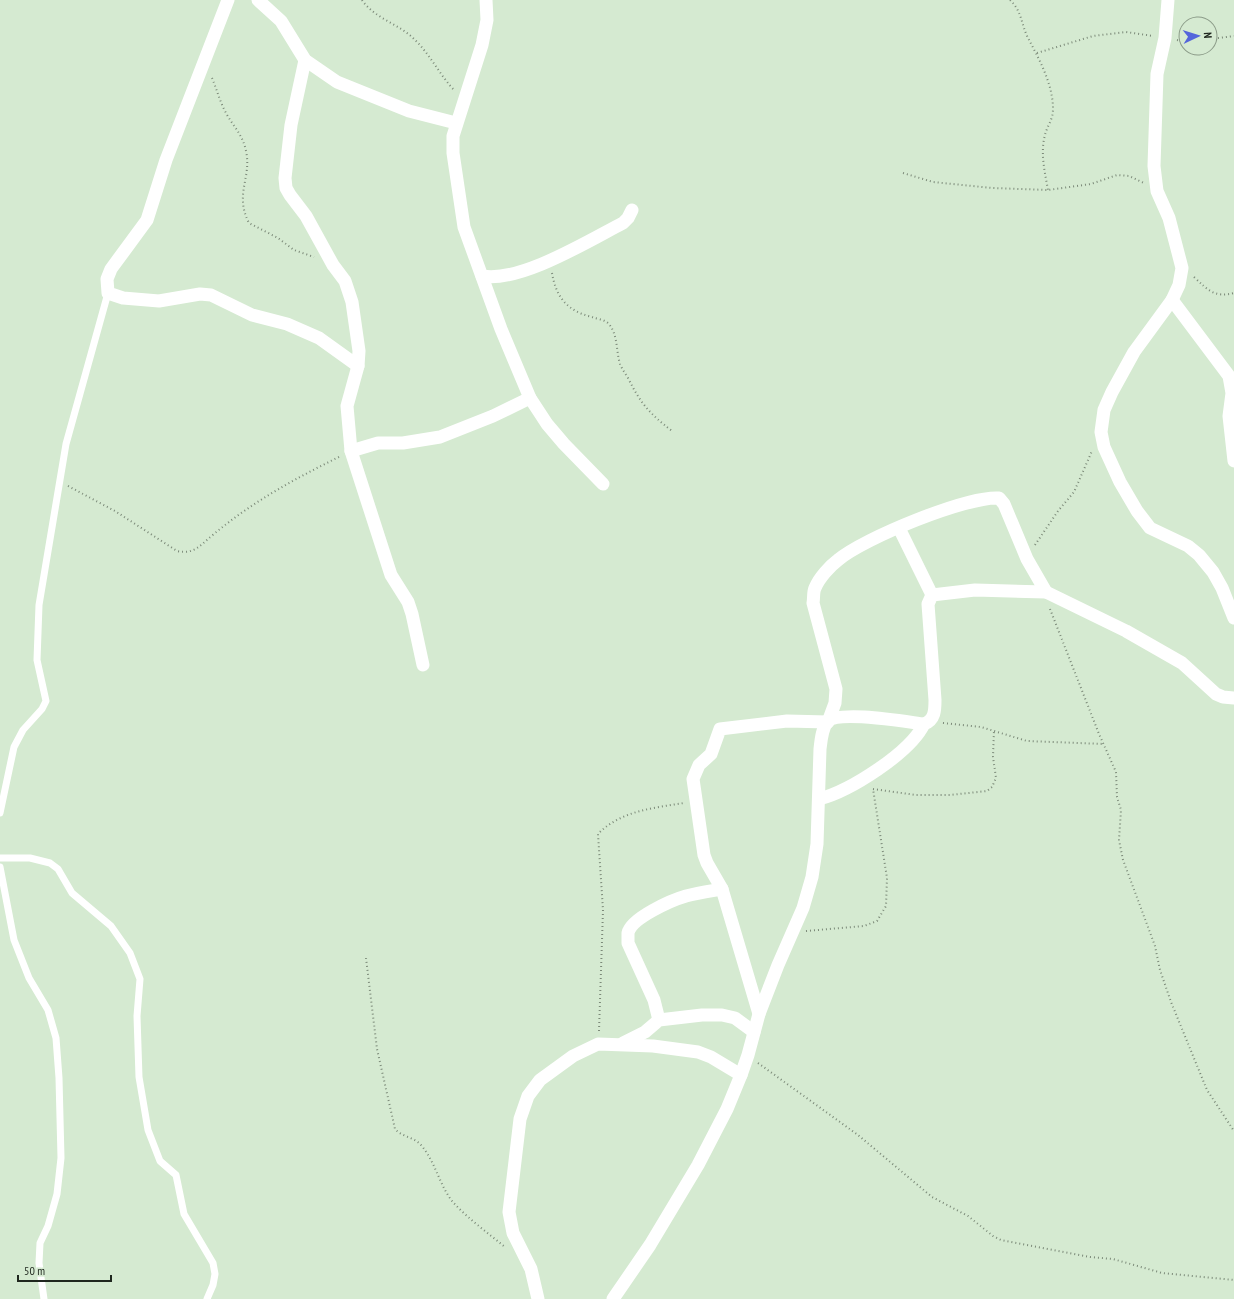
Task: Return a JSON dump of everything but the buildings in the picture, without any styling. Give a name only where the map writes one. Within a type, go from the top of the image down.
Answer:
[{"type":"street","points":[[228,0],[166,160],[147,220],[110,269],[107,280],[108,293],[123,298],[159,301],[200,294],[211,295],[252,315],[287,324],[319,338],[358,366]]},
{"type":"street","points":[[258,0],[281,21],[305,60],[337,82],[409,111],[456,123]]},
{"type":"street","points":[[486,0],[487,20],[482,46],[453,136],[453,153],[464,227],[530,398],[556,434],[603,484]]},
{"type":"street","points":[[1168,0],[1165,38],[1157,74],[1154,166],[1157,191],[1170,218],[1181,262],[1179,285],[1172,300],[1134,352],[1112,392],[1104,410],[1100,432],[1104,447],[1120,482],[1137,511],[1150,528],[1188,546],[1199,555],[1222,588],[1234,618]]},
{"type":"street","points":[[305,60],[291,125],[285,178],[286,188],[306,216],[345,281],[352,302],[358,351],[358,366],[346,406],[351,451],[391,575],[408,602],[423,665]]},
{"type":"street","points":[[482,276],[498,278],[550,260],[623,223],[628,218],[632,210]]},
{"type":"street","points":[[1172,300],[1229,376],[1232,393],[1229,416],[1234,461]]},
{"type":"street","points":[[351,451],[378,443],[403,443],[440,437],[493,416],[530,398]]},
{"type":"street","points":[[613,1299],[650,1245],[698,1165],[727,1109],[748,1055],[759,1014],[778,965],[803,908],[812,877],[817,844],[820,749],[822,734],[835,703],[836,689],[813,603],[815,588],[837,560],[854,548],[899,528],[958,505],[990,498],[999,498],[1004,504],[1027,559],[1046,592]]},
{"type":"street","points":[[899,528],[932,595]]},
{"type":"street","points":[[932,595],[975,590],[1046,592],[1126,631],[1182,663],[1216,694],[1222,697],[1234,698]]},
{"type":"street","points":[[819,799],[848,788],[907,747],[935,713],[928,604],[932,595]]},
{"type":"street","points":[[759,1014],[722,889],[707,863],[695,801],[693,779],[695,771],[711,754],[720,729],[787,721],[828,722],[836,718],[864,717],[927,723]]},
{"type":"street","points":[[659,1020],[654,1000],[628,943],[628,933],[632,926],[641,918],[663,906],[685,896],[722,889]]},
{"type":"street","points":[[622,1044],[645,1032],[659,1020],[702,1015],[722,1014],[735,1018],[754,1032]]},
{"type":"street","points":[[538,1299],[531,1269],[513,1233],[510,1212],[520,1119],[528,1096],[540,1080],[573,1056],[598,1044],[622,1044],[698,1052],[711,1057],[741,1075]]},
{"type":"lane","points":[[0,813],[14,747],[23,730],[42,708],[46,701],[37,660],[39,605],[58,482],[66,444],[108,293]]},
{"type":"lane","points":[[0,858],[30,858],[50,863],[58,869],[72,894],[111,926],[130,953],[140,979],[137,1016],[139,1077],[148,1130],[160,1161],[176,1175],[184,1214],[213,1263],[214,1280],[207,1299]]},
{"type":"lane","points":[[0,867],[14,940],[29,978],[48,1010],[56,1038],[61,1158],[57,1194],[48,1226],[40,1243],[40,1263],[44,1299]]},
{"type":"path","points":[[362,0],[377,16],[412,37],[425,50],[450,86],[464,101]]},
{"type":"path","points":[[1010,0],[1021,14],[1028,38],[1041,62],[1053,108],[1052,120],[1044,136],[1043,159],[1048,190]]},
{"type":"path","points":[[1037,53],[1092,36],[1126,32],[1165,38]]},
{"type":"path","points":[[1218,38],[1234,36]]},
{"type":"path","points":[[204,62],[226,113],[240,132],[246,150],[248,164],[242,204],[249,223],[278,238],[294,250],[308,256],[330,258]]},
{"type":"path","points":[[903,173],[933,182],[992,188],[1048,190],[1091,184],[1117,174],[1129,176],[1157,191]]},
{"type":"path","points":[[550,260],[557,293],[572,309],[590,317],[605,320],[609,324],[616,336],[621,366],[634,391],[650,413],[672,431]]},
{"type":"path","points":[[1181,262],[1212,293],[1222,295],[1234,293]]},
{"type":"path","points":[[1027,559],[1058,511],[1074,492],[1100,432]]},
{"type":"path","points":[[58,482],[115,511],[178,551],[186,553],[195,550],[234,517],[272,493],[351,451]]},
{"type":"path","points":[[1046,592],[1054,621],[1116,772],[1117,797],[1121,810],[1119,840],[1123,860],[1155,946],[1160,970],[1170,1002],[1208,1090],[1234,1131]]},
{"type":"path","points":[[927,723],[981,727],[1027,740],[1104,744]]},
{"type":"path","points":[[848,788],[916,795],[950,795],[987,791],[992,787],[996,778],[993,757],[994,730]]},
{"type":"path","points":[[793,933],[831,928],[864,926],[878,921],[886,906],[887,878],[873,790]]},
{"type":"path","points":[[598,1044],[604,910],[598,834],[607,824],[625,815],[695,801]]},
{"type":"path","points":[[366,958],[377,1049],[395,1129],[400,1134],[419,1144],[427,1154],[441,1183],[453,1201],[506,1248]]},
{"type":"path","points":[[748,1055],[852,1131],[932,1197],[968,1216],[993,1236],[1001,1240],[1112,1259],[1162,1273],[1234,1280]]}]
